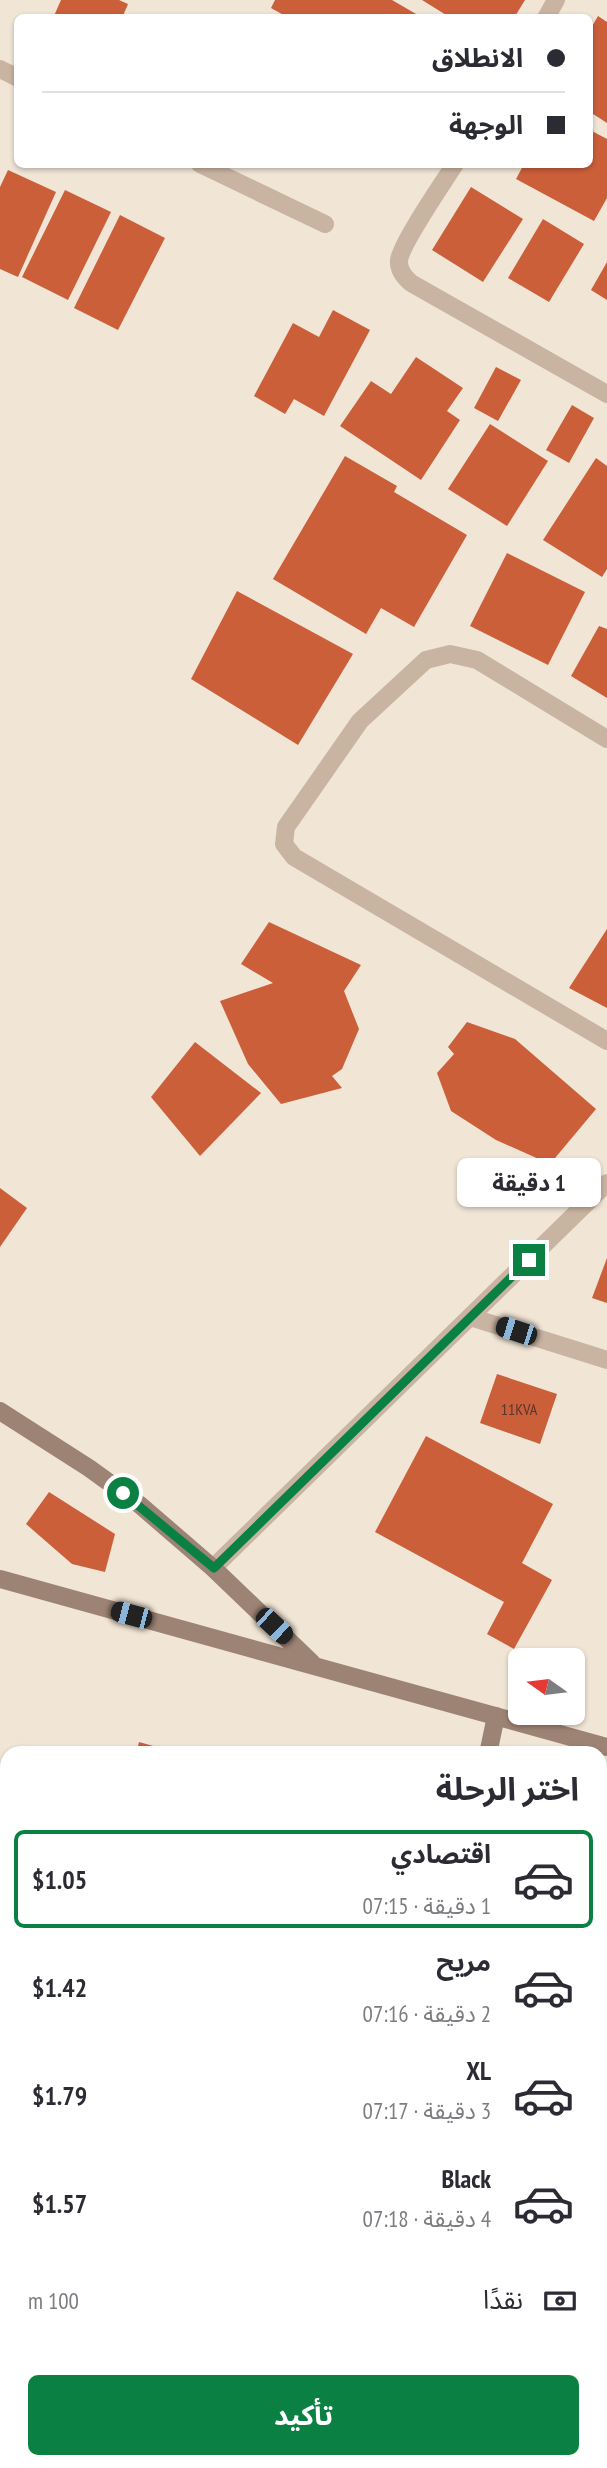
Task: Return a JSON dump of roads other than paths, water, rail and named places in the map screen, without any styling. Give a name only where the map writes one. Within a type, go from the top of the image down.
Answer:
[{"type":"main road","points":[[0,1411],[89,1468],[140,1505],[214,1568],[314,1665]]},
{"type":"main road","points":[[0,1579],[600,1746]]},
{"type":"main road","points":[[490,1746],[496,1716]]},
{"type":"street","points":[[208,168],[326,224]]},
{"type":"street","points":[[453,168],[406,243],[399,260],[401,274],[411,283],[607,394]]},
{"type":"street","points":[[607,739],[477,660],[450,654],[426,660],[360,721],[286,827],[284,845],[294,857],[607,1041]]},
{"type":"street","points":[[214,1568],[607,1183]]},
{"type":"street","points":[[470,1317],[607,1360]]}]
